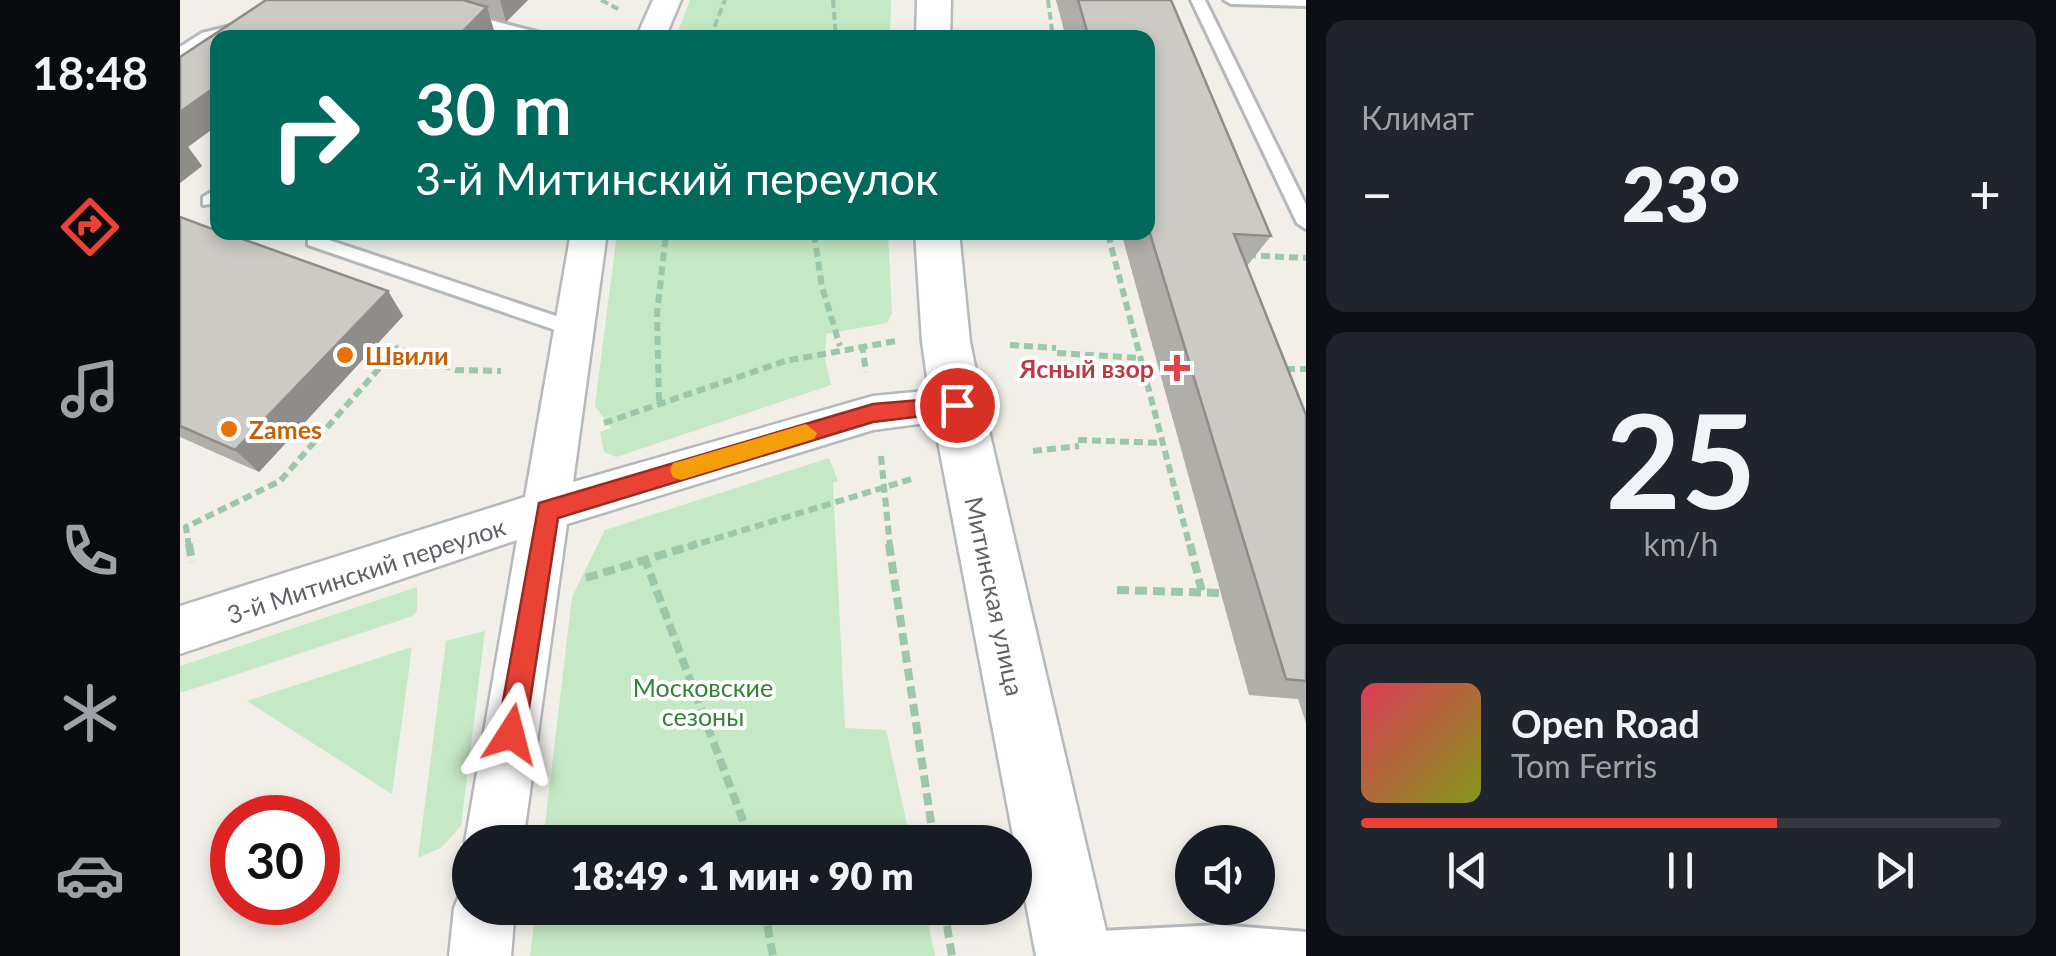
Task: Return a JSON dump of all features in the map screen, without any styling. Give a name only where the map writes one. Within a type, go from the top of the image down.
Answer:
[{"type":"main road","points":[[934,0],[934,30]]},
{"type":"main road","name":"Митинская улица","points":[[938,240],[946,342],[957,405],[1026,749],[1073,952]]},
{"type":"street","points":[[654,30],[667,0]]},
{"type":"street","points":[[497,825],[587,240]]},
{"type":"street","name":"3-й Митинский переулок","points":[[180,630],[547,510],[873,413],[957,405]]},
{"type":"street","points":[[480,956],[484,925]]},
{"type":"lane","points":[[1198,0],[1306,223]]},
{"type":"lane","points":[[1231,0],[1306,2]]},
{"type":"lane","points":[[451,14],[512,30]]},
{"type":"lane","points":[[231,30],[260,23]]},
{"type":"lane","points":[[180,28],[207,36]]},
{"type":"lane","points":[[180,54],[210,35]]},
{"type":"lane","points":[[314,241],[573,329]]},
{"type":"lane","points":[[1073,952],[1220,941],[1306,948]]},
{"type":"path","points":[[602,0],[618,9]]},
{"type":"path","points":[[713,30],[725,0]]},
{"type":"path","points":[[833,0],[835,30]]},
{"type":"path","points":[[1048,0],[1052,30]]},
{"type":"path","points":[[252,256],[253,240]]},
{"type":"path","points":[[658,401],[657,314],[665,240]]},
{"type":"path","points":[[815,240],[822,287],[840,346]]},
{"type":"path","points":[[1110,240],[1202,592]]},
{"type":"path","points":[[1242,255],[1306,258]]},
{"type":"path","points":[[1124,296],[1139,297]]},
{"type":"path","points":[[598,425],[658,401],[840,346],[896,342]]},
{"type":"path","points":[[862,344],[866,374]]},
{"type":"path","points":[[1010,345],[1140,358]]},
{"type":"path","points":[[192,562],[186,527],[280,481],[397,348],[456,370],[502,371]]},
{"type":"path","points":[[1286,368],[1306,370]]},
{"type":"path","points":[[1033,450],[1078,443],[1163,443]]},
{"type":"path","points":[[881,456],[887,486],[891,560],[931,825]]},
{"type":"path","points":[[580,580],[644,557],[915,478]]},
{"type":"path","points":[[644,557],[745,825]]},
{"type":"path","points":[[1118,590],[1221,594]]},
{"type":"path","points":[[767,925],[773,956]]},
{"type":"path","points":[[947,925],[952,956]]},
{"type":"green space","points":[[690,0],[891,0],[890,30],[679,30]]},
{"type":"green space","points":[[616,240],[888,240],[892,313],[887,323],[826,334],[825,359],[831,385],[616,457],[604,452],[600,432],[611,428],[595,406]]},
{"type":"green space","name":"Московские сезоны","points":[[829,458],[838,481],[833,483],[845,728],[886,730],[907,825],[545,825],[572,597],[605,530]]},
{"type":"green space","points":[[417,587],[417,611],[413,616],[180,693],[180,666]]},
{"type":"green space","points":[[485,631],[461,825],[452,825],[452,836],[442,847],[418,858],[446,641]]},
{"type":"green space","points":[[412,647],[392,794],[247,701]]},
{"type":"green space","points":[[534,925],[929,925],[935,956],[530,956]]},
{"type":"building","points":[[266,0],[463,0],[487,7],[464,30],[221,30]]},
{"type":"building","points":[[1078,0],[1171,0],[1271,236],[1234,234],[1306,415],[1306,681],[1286,679],[1152,240],[1155,240],[1155,30],[1087,30]]},
{"type":"building","points":[[210,37],[210,91],[180,112],[180,57]]},
{"type":"building","points":[[180,217],[210,228],[210,240],[245,240],[388,291],[235,450],[180,426]]},
{"type":"slow traffic","points":[[681,470],[806,433]]},
{"type":"place","name":"Швили","points":[[345,355]]},
{"type":"place","name":"Ясный взор","points":[[1177,368]]},
{"type":"place","name":"Zames","points":[[229,429]]},
{"type":"route","points":[[511,734],[547,510],[873,413],[957,405]]}]
